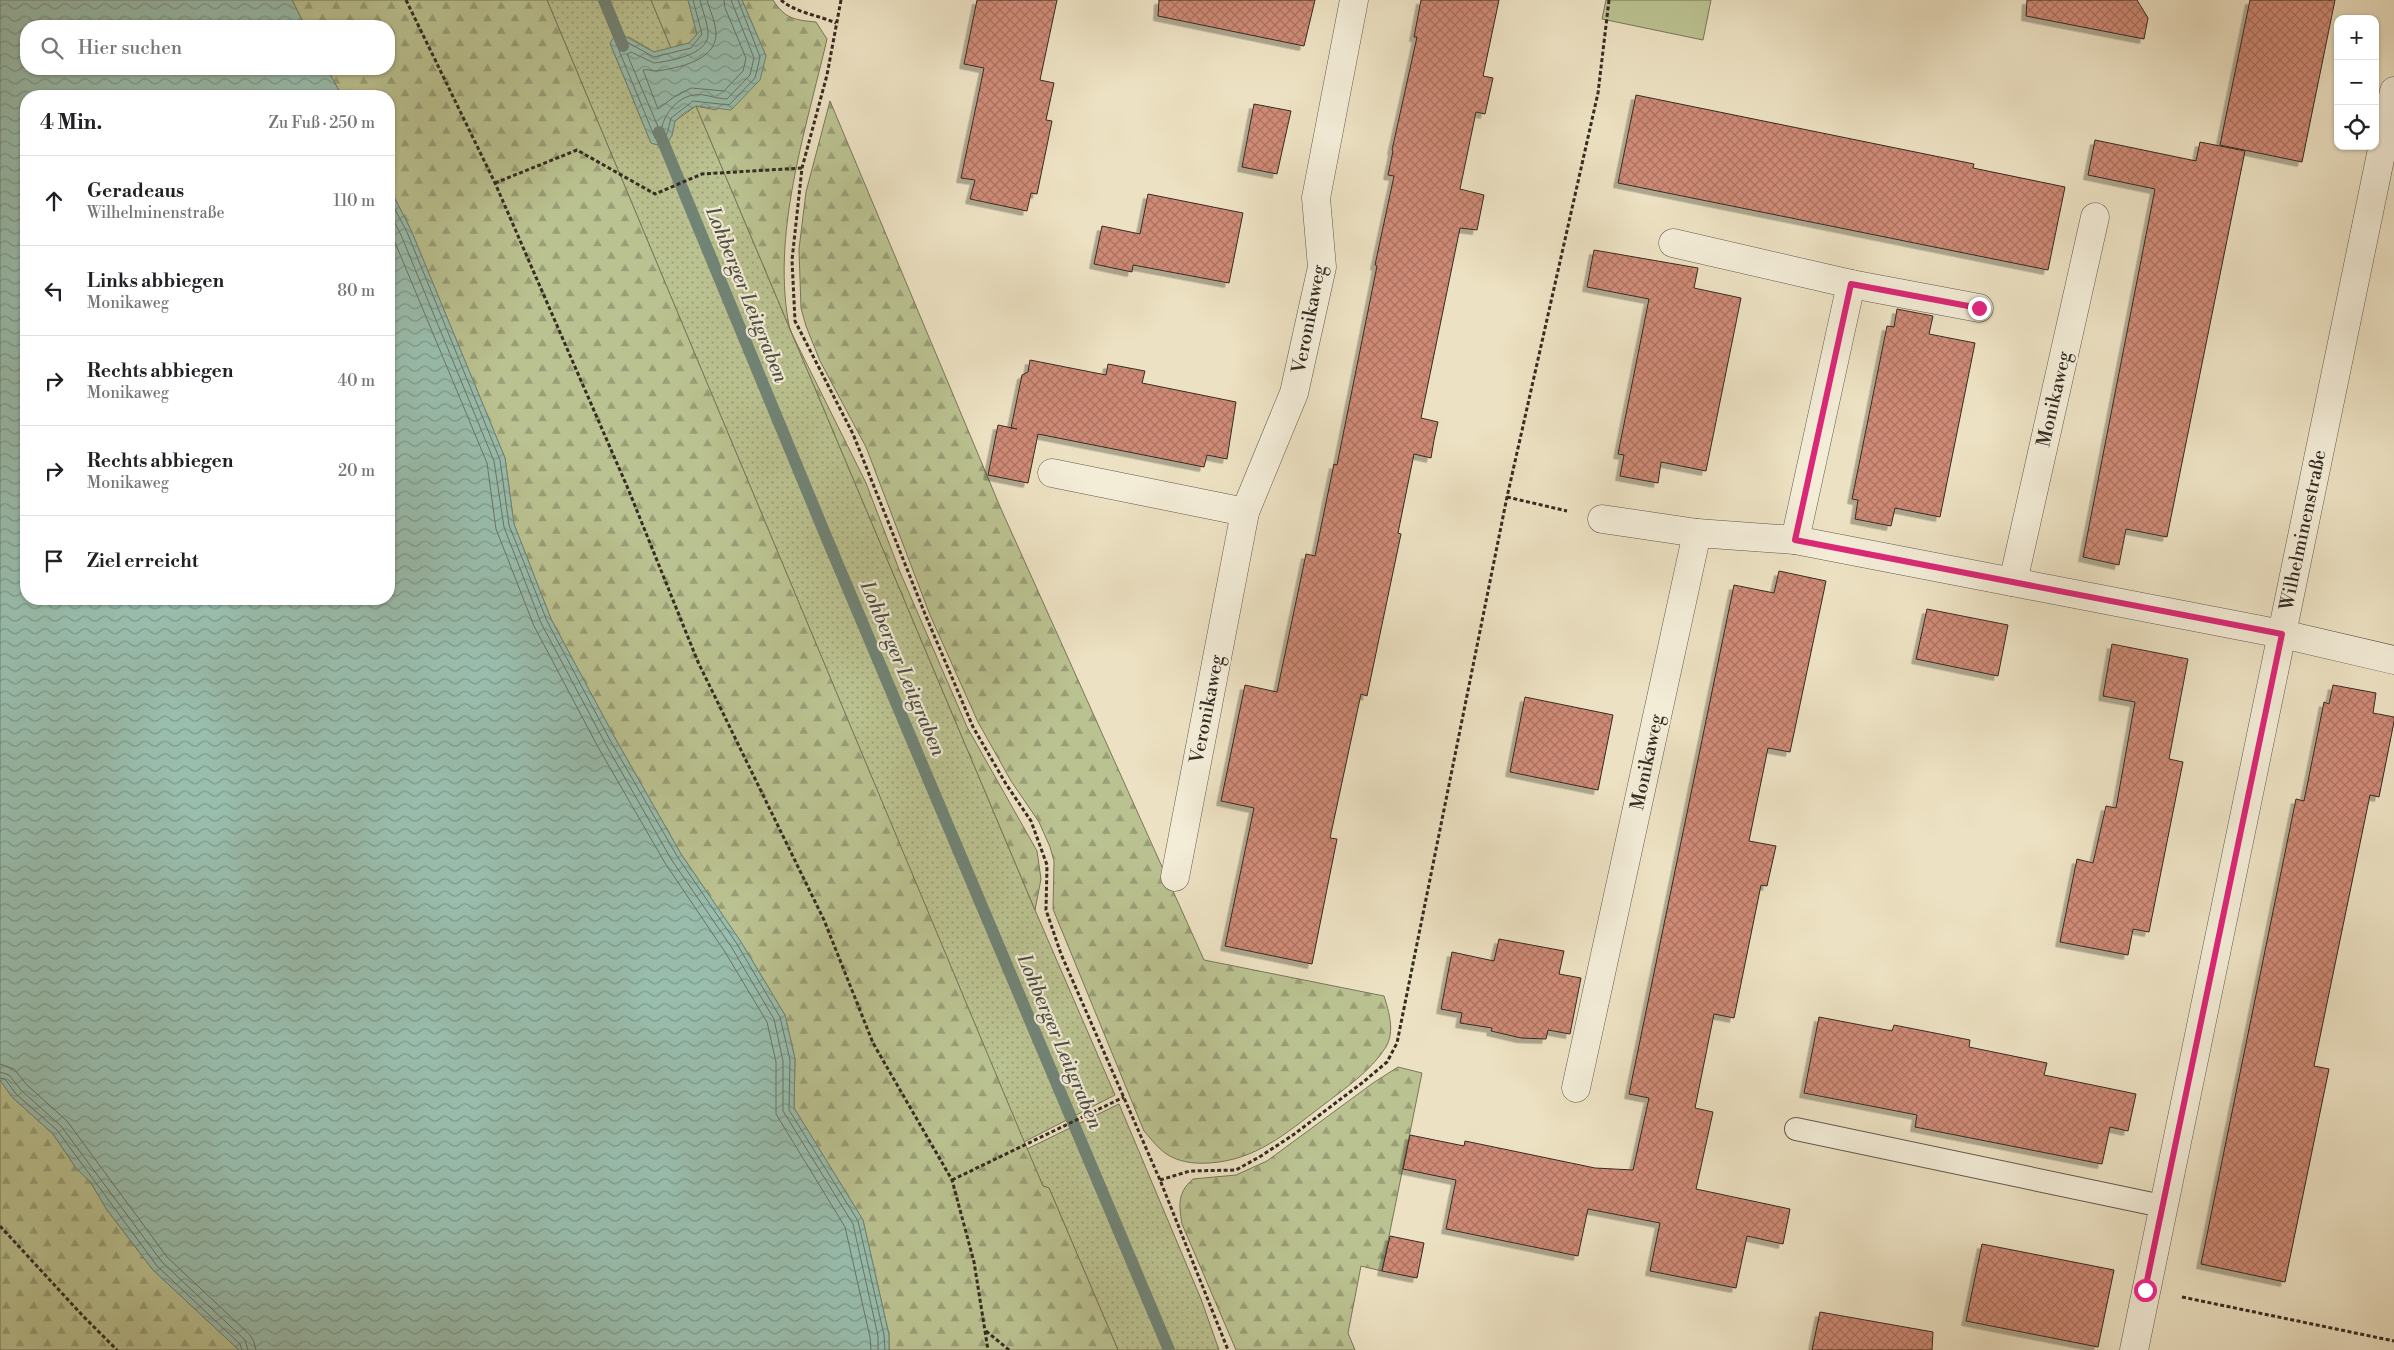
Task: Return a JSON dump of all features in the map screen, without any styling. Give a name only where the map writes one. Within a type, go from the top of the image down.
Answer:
[{"type":"street","name":"Veronikaweg","points":[[1175,877],[1246,512],[1294,393],[1322,267],[1316,198],[1354,0]]},
{"type":"street","name":"Wilhelminenstraße","points":[[2134,1350],[2162,1206],[2394,91]]},
{"type":"street","name":"Monikaweg","points":[[2013,582],[2095,217]]},
{"type":"street","points":[[1673,243],[1851,284],[1979,308]]},
{"type":"street","points":[[1795,540],[1851,284]]},
{"type":"street","points":[[1052,473],[1246,512]]},
{"type":"street","points":[[1602,519],[1697,533],[1795,540],[2282,634],[2394,660]]},
{"type":"street","name":"Monikaweg","points":[[1576,1088],[1697,533]]},
{"type":"lane","points":[[1796,1129],[2162,1206]]},
{"type":"path","points":[[406,0],[495,183],[630,491],[698,662],[824,920],[873,1043],[952,1180],[974,1262],[988,1350]]},
{"type":"path","points":[[781,0],[791,9],[816,14],[836,23]]},
{"type":"path","points":[[841,0],[827,75],[802,168],[792,260],[795,322],[853,434],[925,614],[973,727],[1006,784],[1031,821],[1047,865],[1046,910],[1061,954],[1160,1180],[1228,1350]]},
{"type":"path","points":[[1160,1180],[1190,1171],[1236,1170],[1261,1156],[1293,1135],[1362,1083],[1387,1062],[1398,1043],[1507,498],[1598,93],[1609,0]]},
{"type":"path","points":[[495,183],[577,150],[654,194],[702,174],[802,168]]},
{"type":"path","points":[[1507,498],[1602,519]]},
{"type":"path","points":[[952,1180],[1026,1146],[1124,1097]]},
{"type":"path","points":[[0,1226],[117,1350]]},
{"type":"path","points":[[2145,1290],[2394,1341]]},
{"type":"path","points":[[986,1331],[1008,1350]]},
{"type":"green space","points":[[292,0],[547,0],[1026,1146],[1043,1186],[1049,1188],[1118,1350],[889,1350],[889,1335],[863,1220],[794,1108],[795,1059],[785,1015],[741,942],[681,854],[615,738],[551,619],[514,524],[505,458],[411,230],[395,199],[395,90],[339,90],[330,75],[395,75],[395,20],[302,20]]},
{"type":"green space","points":[[547,0],[651,0],[671,48],[654,52],[629,37],[610,43],[651,143],[665,147],[672,135],[675,121],[696,106],[1115,1095],[1024,1142]]},
{"type":"green space","points":[[651,0],[688,0],[697,34],[689,43],[671,48]]},
{"type":"green space","points":[[742,0],[773,0],[786,15],[816,22],[827,39],[801,147],[787,221],[784,258],[785,295],[790,328],[696,106],[716,110],[766,56]]},
{"type":"green space","points":[[1606,0],[1711,0],[1703,40],[1602,19]]},
{"type":"green space","points":[[830,101],[1001,509],[1204,960],[1384,996],[1391,1028],[1389,1041],[1380,1056],[1348,1086],[1282,1136],[1241,1157],[1226,1161],[1191,1163],[1170,1156],[1162,1151],[1144,1131],[1053,909],[1054,861],[1050,847],[1039,822],[1011,781],[978,722],[930,615],[866,447],[820,361],[806,326],[801,308],[799,249],[806,192]]},
{"type":"green space","points":[[793,336],[866,483],[900,572],[967,727],[1037,851],[1041,879],[1035,910]]},
{"type":"green space","points":[[1398,1067],[1422,1073],[1382,1271],[1361,1266],[1348,1333],[1355,1350],[1236,1350],[1182,1224],[1180,1200],[1184,1189],[1193,1179],[1236,1175],[1267,1161],[1373,1083]]},
{"type":"green space","points":[[0,1080],[12,1097],[53,1134],[76,1168],[91,1183],[107,1210],[153,1270],[239,1350],[0,1350]]},
{"type":"green space","points":[[1119,1104],[1201,1299],[1219,1350],[1118,1350],[1049,1188],[1043,1186],[1027,1149]]},
{"type":"water","points":[[0,0],[292,0],[302,20],[20,20],[20,75],[330,75],[339,90],[20,90],[20,605],[395,605],[395,199],[411,230],[505,458],[514,524],[551,619],[615,738],[681,854],[741,942],[785,1015],[795,1059],[794,1108],[863,1220],[889,1335],[889,1350],[239,1350],[153,1270],[107,1210],[91,1183],[76,1168],[53,1134],[12,1097],[0,1080]]},
{"type":"water","points":[[688,0],[742,0],[766,56],[760,80],[731,110],[696,106],[675,121],[672,135],[665,147],[651,143],[610,43],[617,32],[654,52],[689,43],[697,34]]},
{"type":"building","points":[[977,0],[1057,0],[1040,80],[1054,83],[1046,120],[1052,121],[1037,194],[1031,193],[1027,211],[970,199],[975,180],[961,178],[984,68],[964,64]]},
{"type":"building","points":[[1159,0],[1315,0],[1304,46],[1158,16]]},
{"type":"building","points":[[1421,0],[1499,0],[1483,76],[1493,78],[1485,114],[1476,112],[1460,189],[1484,195],[1477,230],[1460,228],[1421,418],[1438,422],[1431,458],[1414,454],[1398,533],[1401,534],[1367,696],[1361,694],[1330,838],[1337,839],[1312,964],[1225,946],[1254,808],[1221,801],[1245,685],[1277,692],[1306,554],[1315,556],[1334,464],[1337,465],[1377,266],[1375,265],[1394,176],[1388,175],[1392,150],[1417,37],[1414,37]]},
{"type":"building","points":[[2027,0],[2137,0],[2148,18],[2144,39],[2026,16]]},
{"type":"building","points":[[2250,0],[2335,0],[2302,162],[2220,145]]},
{"type":"building","points":[[1636,95],[1974,164],[1973,168],[2065,187],[2048,270],[1618,183]]},
{"type":"building","points":[[1254,104],[1291,111],[1277,174],[1242,167]]},
{"type":"building","points":[[2095,140],[2196,161],[2200,142],[2245,151],[2167,537],[2126,529],[2119,565],[2083,557],[2155,189],[2088,175]]},
{"type":"building","points":[[1148,194],[1243,213],[1229,283],[1133,265],[1132,272],[1094,264],[1102,226],[1140,234]]},
{"type":"building","points":[[1594,250],[1698,268],[1694,288],[1741,298],[1706,471],[1661,462],[1658,483],[1620,476],[1624,455],[1618,454],[1649,299],[1587,287]]},
{"type":"building","points":[[1897,309],[1933,316],[1929,334],[1975,343],[1940,517],[1895,508],[1891,526],[1855,519],[1858,500],[1852,499],[1887,326],[1894,327]]},
{"type":"building","points":[[1030,360],[1106,375],[1108,364],[1145,371],[1142,383],[1236,402],[1227,459],[1207,455],[1204,467],[1038,434],[1028,483],[988,475],[998,425],[1011,428],[1022,375],[1028,372]]},
{"type":"building","points":[[1779,571],[1826,581],[1790,752],[1768,748],[1749,841],[1776,846],[1767,886],[1761,885],[1734,1018],[1714,1014],[1695,1108],[1713,1112],[1696,1189],[1790,1209],[1783,1244],[1747,1236],[1736,1288],[1650,1271],[1660,1223],[1588,1209],[1578,1256],[1446,1229],[1456,1180],[1403,1169],[1410,1135],[1464,1146],[1465,1141],[1595,1168],[1633,1170],[1649,1098],[1629,1094],[1734,585],[1774,593]]},
{"type":"building","points":[[1927,609],[2008,625],[1998,676],[1916,659]]},
{"type":"building","points":[[2112,644],[2188,659],[2169,759],[2183,762],[2149,932],[2133,929],[2128,955],[2060,942],[2077,859],[2093,863],[2106,806],[2116,808],[2135,702],[2103,696]]},
{"type":"building","points":[[2333,685],[2376,693],[2373,713],[2394,717],[2394,722],[2379,797],[2370,795],[2314,1066],[2329,1069],[2285,1282],[2201,1264],[2296,799],[2304,801],[2324,702],[2329,704]]},
{"type":"building","points":[[1525,697],[1613,715],[1598,790],[1510,772]]},
{"type":"building","points":[[1499,939],[1564,951],[1559,974],[1581,978],[1570,1034],[1548,1030],[1546,1039],[1521,1038],[1491,1031],[1492,1028],[1460,1023],[1462,1013],[1441,1009],[1452,952],[1494,961]]},
{"type":"building","points":[[1819,1017],[1892,1031],[1894,1025],[1970,1040],[1969,1047],[2047,1063],[2044,1075],[2136,1094],[2128,1131],[2110,1127],[2102,1164],[1915,1127],[1917,1115],[1804,1093]]},
{"type":"building","points":[[1390,1236],[1424,1243],[1417,1278],[1382,1271]]},
{"type":"building","points":[[1982,1244],[2114,1270],[2098,1347],[1966,1321]]},
{"type":"building","points":[[1820,1312],[1933,1332],[1932,1350],[1812,1350]]},
{"type":"waterway","name":"Lohberger Leitgraben","points":[[604,0],[623,46]]},
{"type":"waterway","name":"Lohberger Leitgraben","points":[[659,132],[825,534],[1169,1350]]},
{"type":"route","points":[[1979,308],[1851,284],[1795,540],[2282,634],[2145,1290]]}]
